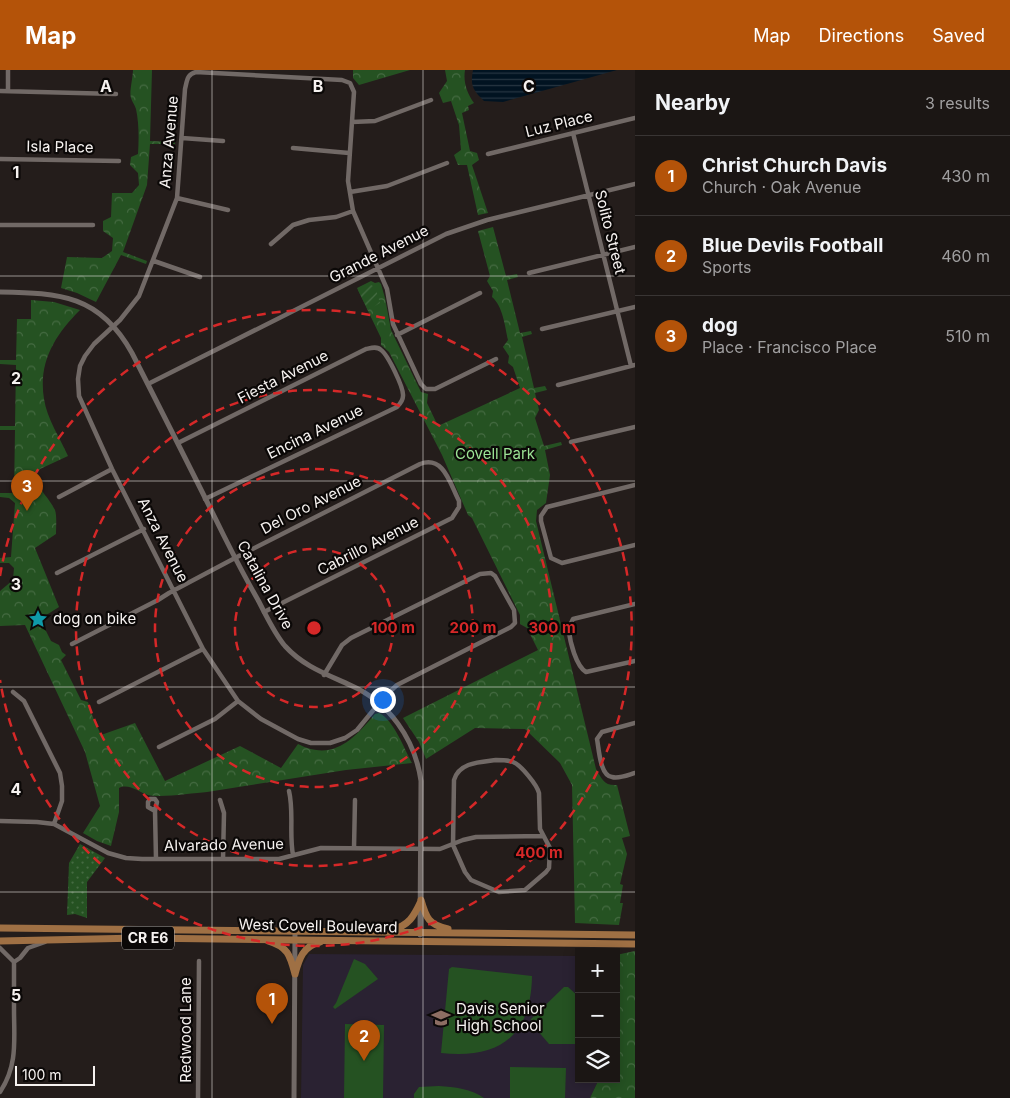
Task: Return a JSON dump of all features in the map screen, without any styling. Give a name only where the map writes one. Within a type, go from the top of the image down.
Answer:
[{"type":"main road","points":[[382,932],[396,929],[410,922],[421,900]]},
{"type":"main road","points":[[421,900],[426,916],[431,923],[442,928],[463,932]]},
{"type":"main road","name":"West Covell Boulevard","points":[[0,928],[635,935]]},
{"type":"main road","name":"West Covell Boulevard","points":[[0,941],[140,938],[635,944]]},
{"type":"main road","points":[[258,939],[278,944],[285,949],[295,974]]},
{"type":"main road","points":[[295,974],[299,959],[304,951],[316,943],[328,940]]},
{"type":"street","points":[[8,70],[8,91]]},
{"type":"street","name":"Anza Avenue","points":[[324,674],[342,645],[351,638],[480,574],[491,573],[495,576],[514,610],[515,622],[511,627],[397,685],[356,730],[344,738],[330,743],[311,743],[261,719],[238,701],[203,649],[112,469],[79,396],[78,380],[80,366],[85,356],[139,296],[154,261],[176,198],[187,80],[190,75],[196,72],[342,80],[350,83],[354,92],[352,122]]},
{"type":"street","points":[[0,91],[116,94]]},
{"type":"street","points":[[431,100],[376,121],[352,122],[348,181],[353,211],[386,289],[392,324],[421,384],[428,390],[435,389],[496,359]]},
{"type":"street","name":"Luz Place","points":[[488,154],[635,118]]},
{"type":"street","name":"Solito Street","points":[[573,133],[617,312],[633,366]]},
{"type":"street","points":[[182,138],[223,141]]},
{"type":"street","points":[[293,148],[349,154]]},
{"type":"street","name":"Isla Place","points":[[0,159],[119,160]]},
{"type":"street","points":[[350,192],[387,186],[447,163]]},
{"type":"street","name":"Grande Avenue","points":[[148,384],[446,234],[466,227],[635,184]]},
{"type":"street","points":[[176,198],[228,210]]},
{"type":"street","points":[[271,244],[293,225],[309,220],[336,218],[353,211]]},
{"type":"street","points":[[0,224],[93,225]]},
{"type":"street","points":[[529,273],[635,247]]},
{"type":"street","points":[[154,261],[200,277]]},
{"type":"street","name":"Catalina Drive","points":[[0,292],[41,292],[62,296],[91,308],[114,326],[127,343],[235,558],[264,612],[285,645],[294,654],[324,674],[356,688],[379,703],[402,729],[413,749],[420,768],[422,793],[420,940]]},
{"type":"street","points":[[397,335],[480,293]]},
{"type":"street","points":[[542,330],[635,307]]},
{"type":"street","name":"Fiesta Avenue","points":[[178,444],[366,349],[376,348],[382,350],[392,368]]},
{"type":"street","points":[[558,385],[633,366]]},
{"type":"street","name":"Encina Avenue","points":[[206,498],[397,407],[402,401],[403,395],[392,368]]},
{"type":"street","points":[[571,442],[635,426]]},
{"type":"street","name":"Del Oro Avenue","points":[[72,644],[235,558],[426,461],[438,463],[451,486]]},
{"type":"street","points":[[59,497],[112,469]]},
{"type":"street","points":[[635,485],[550,506],[544,510],[541,516],[548,551],[556,562],[562,563],[635,545]]},
{"type":"street","name":"Cabrillo Avenue","points":[[264,612],[452,518],[459,507],[459,501],[451,486]]},
{"type":"street","points":[[57,573],[144,530]]},
{"type":"street","points":[[635,604],[574,619],[569,631],[580,669],[586,672],[635,662]]},
{"type":"street","points":[[100,702],[203,649]]},
{"type":"street","points":[[13,692],[24,701],[60,773],[62,801],[54,824]]},
{"type":"street","points":[[159,747],[215,719],[238,701]]},
{"type":"street","points":[[635,723],[602,732],[596,739],[603,769],[607,776],[614,778],[635,773]]},
{"type":"street","points":[[496,760],[511,761],[517,764],[537,786],[539,793],[540,829],[543,836],[550,848],[549,868],[530,888],[521,892],[496,891],[470,880],[453,845],[455,774],[460,769],[469,765],[496,760]]},
{"type":"street","points":[[290,791],[292,802],[291,846],[293,856]]},
{"type":"street","points":[[220,800],[224,813],[223,859]]},
{"type":"street","points":[[354,848],[355,800]]},
{"type":"street","points":[[155,811],[156,859]]},
{"type":"street","name":"Alvarado Avenue","points":[[0,821],[54,824],[108,853],[126,858],[156,859],[279,859],[321,848],[440,849],[463,840],[483,836],[543,836]]},
{"type":"street","points":[[294,1098],[295,930]]},
{"type":"street","points":[[14,962],[28,948],[49,940]]},
{"type":"street","points":[[0,948],[14,962],[14,1059],[8,1078],[0,1092]]},
{"type":"street","name":"Redwood Lane","points":[[198,1098],[199,961]]},
{"type":"shaded area","name":"Davis Senior High School","points":[[309,954],[575,956],[575,1083],[597,1083],[590,1098],[301,1098],[303,965]]},
{"type":"green space","points":[[133,70],[152,70],[150,141],[175,142],[175,144],[150,144],[147,185],[123,252],[147,261],[146,264],[121,255],[96,302],[61,288],[67,257],[102,258],[112,251],[113,238],[103,231],[103,221],[111,217],[112,193],[132,193],[139,185],[138,173],[130,165],[131,157],[138,154],[139,143],[136,108],[131,99]]},
{"type":"green space","points":[[353,70],[410,70],[359,85],[353,78]]},
{"type":"green space","points":[[445,70],[465,70],[466,87],[474,103],[468,106],[469,110],[462,113],[470,151],[477,153],[479,160],[472,165],[488,213],[478,215],[467,165],[458,165],[454,155],[461,150],[459,125],[451,101],[443,103],[439,93],[447,81]]},
{"type":"green space","name":"Covell Park","points":[[493,227],[506,276],[517,274],[518,277],[507,280],[520,333],[531,331],[532,334],[522,337],[534,388],[545,386],[547,390],[535,393],[539,410],[535,418],[544,446],[561,442],[562,445],[545,450],[550,475],[546,503],[537,510],[536,521],[596,769],[606,783],[617,785],[630,836],[622,838],[627,854],[620,884],[623,885],[620,903],[623,903],[619,925],[575,923],[572,785],[560,763],[525,729],[475,728],[426,759],[419,742],[403,718],[538,650],[527,628],[520,624],[520,615],[472,518],[468,515],[442,455],[389,352],[381,345],[381,338],[357,288],[371,281],[381,284],[391,330],[421,392],[428,394],[427,403],[438,426],[520,388],[513,367],[508,363],[509,356],[503,347],[508,340],[505,323],[499,306],[492,297],[493,291],[487,281],[490,276],[478,231]]},
{"type":"green space","points":[[369,284],[375,287],[380,303],[368,310],[358,290]]},
{"type":"green space","points":[[31,300],[54,302],[80,310],[56,339],[46,361],[43,386],[44,399],[51,421],[68,456],[40,469],[37,474],[41,489],[55,510],[56,534],[35,548],[59,607],[40,619],[51,641],[59,645],[62,652],[66,655],[61,660],[81,700],[88,702],[101,735],[135,723],[165,781],[240,746],[281,768],[298,744],[310,749],[332,749],[351,739],[375,714],[379,713],[394,728],[412,763],[346,770],[177,795],[148,795],[130,787],[123,787],[119,788],[119,812],[111,846],[83,833],[100,806],[85,752],[25,625],[0,626],[0,591],[13,580],[14,568],[9,563],[0,563],[0,558],[11,557],[15,503],[9,498],[0,497],[0,493],[14,493],[15,430],[0,430],[0,426],[15,426],[16,365],[0,364],[0,360],[16,360],[17,319],[31,319]]},
{"type":"green space","points":[[80,844],[105,858],[87,882],[87,918],[75,914],[67,915],[69,863]]},
{"type":"green space","points":[[635,951],[635,1098],[590,1098],[597,1083],[620,1083],[620,954]]},
{"type":"green space","points":[[354,959],[365,964],[378,979],[335,1009],[333,1007]]},
{"type":"green space","points":[[452,967],[532,976],[526,1015],[518,1029],[508,1040],[480,1052],[462,1054],[441,1053],[449,969]]},
{"type":"green space","points":[[564,987],[568,987],[575,993],[575,1044],[549,1044],[531,1023],[531,1019]]},
{"type":"green space","points":[[345,1024],[384,1025],[383,1098],[344,1098]]},
{"type":"green space","points":[[510,1067],[566,1068],[565,1098],[510,1098]]},
{"type":"green space","points":[[439,1086],[457,1088],[484,1098],[414,1098],[414,1094],[419,1087]]},
{"type":"water","points":[[473,70],[617,70],[503,102],[484,101],[480,97],[472,84]]},
{"type":"place","name":"dog","points":[[27,511]]},
{"type":"place","name":"dog on bike","points":[[38,619]]},
{"type":"place","name":"Davis Senior High School","points":[[441,1018]]},
{"type":"place","name":"Christ Church Davis","points":[[272,1024]]},
{"type":"place","name":"Blue Devils Football","points":[[364,1061]]}]
